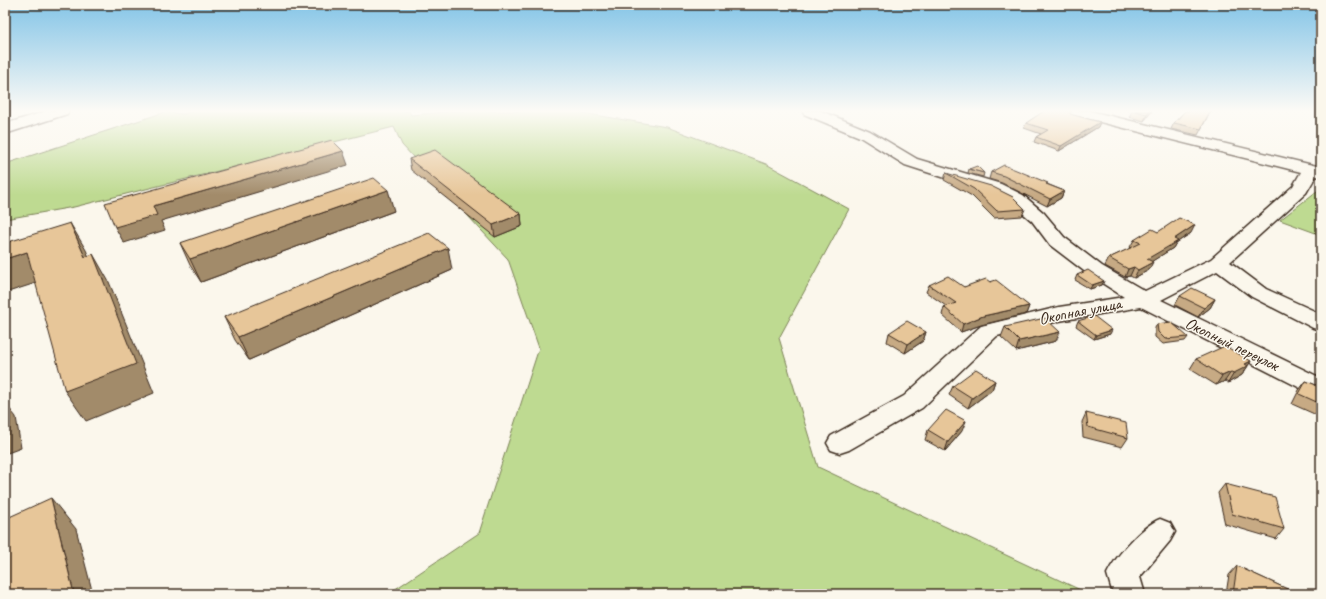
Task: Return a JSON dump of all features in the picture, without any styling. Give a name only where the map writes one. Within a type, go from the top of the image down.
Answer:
[{"type":"street","name":"Окопный переулок","points":[[873,139],[911,162],[988,185],[1017,199],[1038,217],[1057,241],[1095,270],[1144,300],[1321,388]]},
{"type":"street","points":[[1195,139],[1316,170]]},
{"type":"street","name":"Окопная улица","points":[[840,443],[913,402],[989,331],[1059,314],[1144,300],[1218,263],[1300,189],[1316,170]]},
{"type":"street","points":[[1218,263],[1259,293],[1321,323]]},
{"type":"street","points":[[1130,594],[1123,574],[1160,532]]},
{"type":"green space","points":[[82,139],[346,139],[74,207],[5,219],[5,164]]},
{"type":"green space","points":[[399,139],[699,139],[766,164],[849,209],[779,338],[818,467],[1089,594],[388,594],[479,533],[539,348],[508,259],[402,145]]},
{"type":"green space","points":[[1321,190],[1321,235],[1280,220],[1317,191]]},
{"type":"building","points":[[1041,139],[1072,139],[1061,146]]},
{"type":"building","points":[[332,140],[343,151],[153,206],[157,215],[115,227],[105,203]]},
{"type":"building","points":[[435,150],[521,214],[493,225],[409,159]]},
{"type":"building","points":[[1004,165],[1064,191],[1050,199],[1004,176],[991,172]]},
{"type":"building","points":[[977,166],[984,173],[969,169]]},
{"type":"building","points":[[946,173],[991,186],[1013,197],[1025,209],[997,211],[974,189]]},
{"type":"building","points":[[374,178],[388,190],[190,259],[180,243]]},
{"type":"building","points":[[1179,218],[1195,225],[1174,239],[1178,241],[1147,259],[1153,262],[1138,270],[1134,267],[1128,269],[1109,258],[1141,243],[1134,240],[1152,229],[1158,232]]},
{"type":"building","points":[[70,223],[85,257],[93,254],[136,364],[65,391],[27,252],[5,259],[5,243]]},
{"type":"building","points":[[429,233],[448,248],[238,337],[224,317]]},
{"type":"building","points":[[1088,270],[1104,281],[1092,285],[1077,275]]},
{"type":"building","points":[[948,276],[964,287],[986,279],[990,282],[996,280],[1029,306],[983,316],[963,324],[944,307],[956,303],[929,285]]},
{"type":"building","points":[[1192,288],[1215,299],[1204,308],[1180,296]]},
{"type":"building","points":[[1094,316],[1112,330],[1096,335],[1078,321]]},
{"type":"building","points":[[1045,318],[1060,332],[1019,341],[1005,327]]},
{"type":"building","points":[[907,321],[926,332],[908,344],[889,333]]},
{"type":"building","points":[[1171,322],[1188,337],[1165,339],[1158,332],[1157,324]]},
{"type":"building","points":[[1225,346],[1251,361],[1245,364],[1248,366],[1234,373],[1231,372],[1222,376],[1196,359]]},
{"type":"building","points":[[976,369],[995,381],[972,398],[953,386]]},
{"type":"building","points":[[1306,381],[1321,387],[1321,404],[1299,394]]},
{"type":"building","points":[[946,410],[966,421],[948,442],[928,430]]},
{"type":"building","points":[[1086,413],[1126,423],[1128,438],[1088,427]]},
{"type":"building","points":[[1225,484],[1275,497],[1284,529],[1232,514]]},
{"type":"building","points":[[51,498],[74,594],[5,594],[5,519]]},
{"type":"building","points":[[1237,566],[1298,594],[1233,594]]}]
